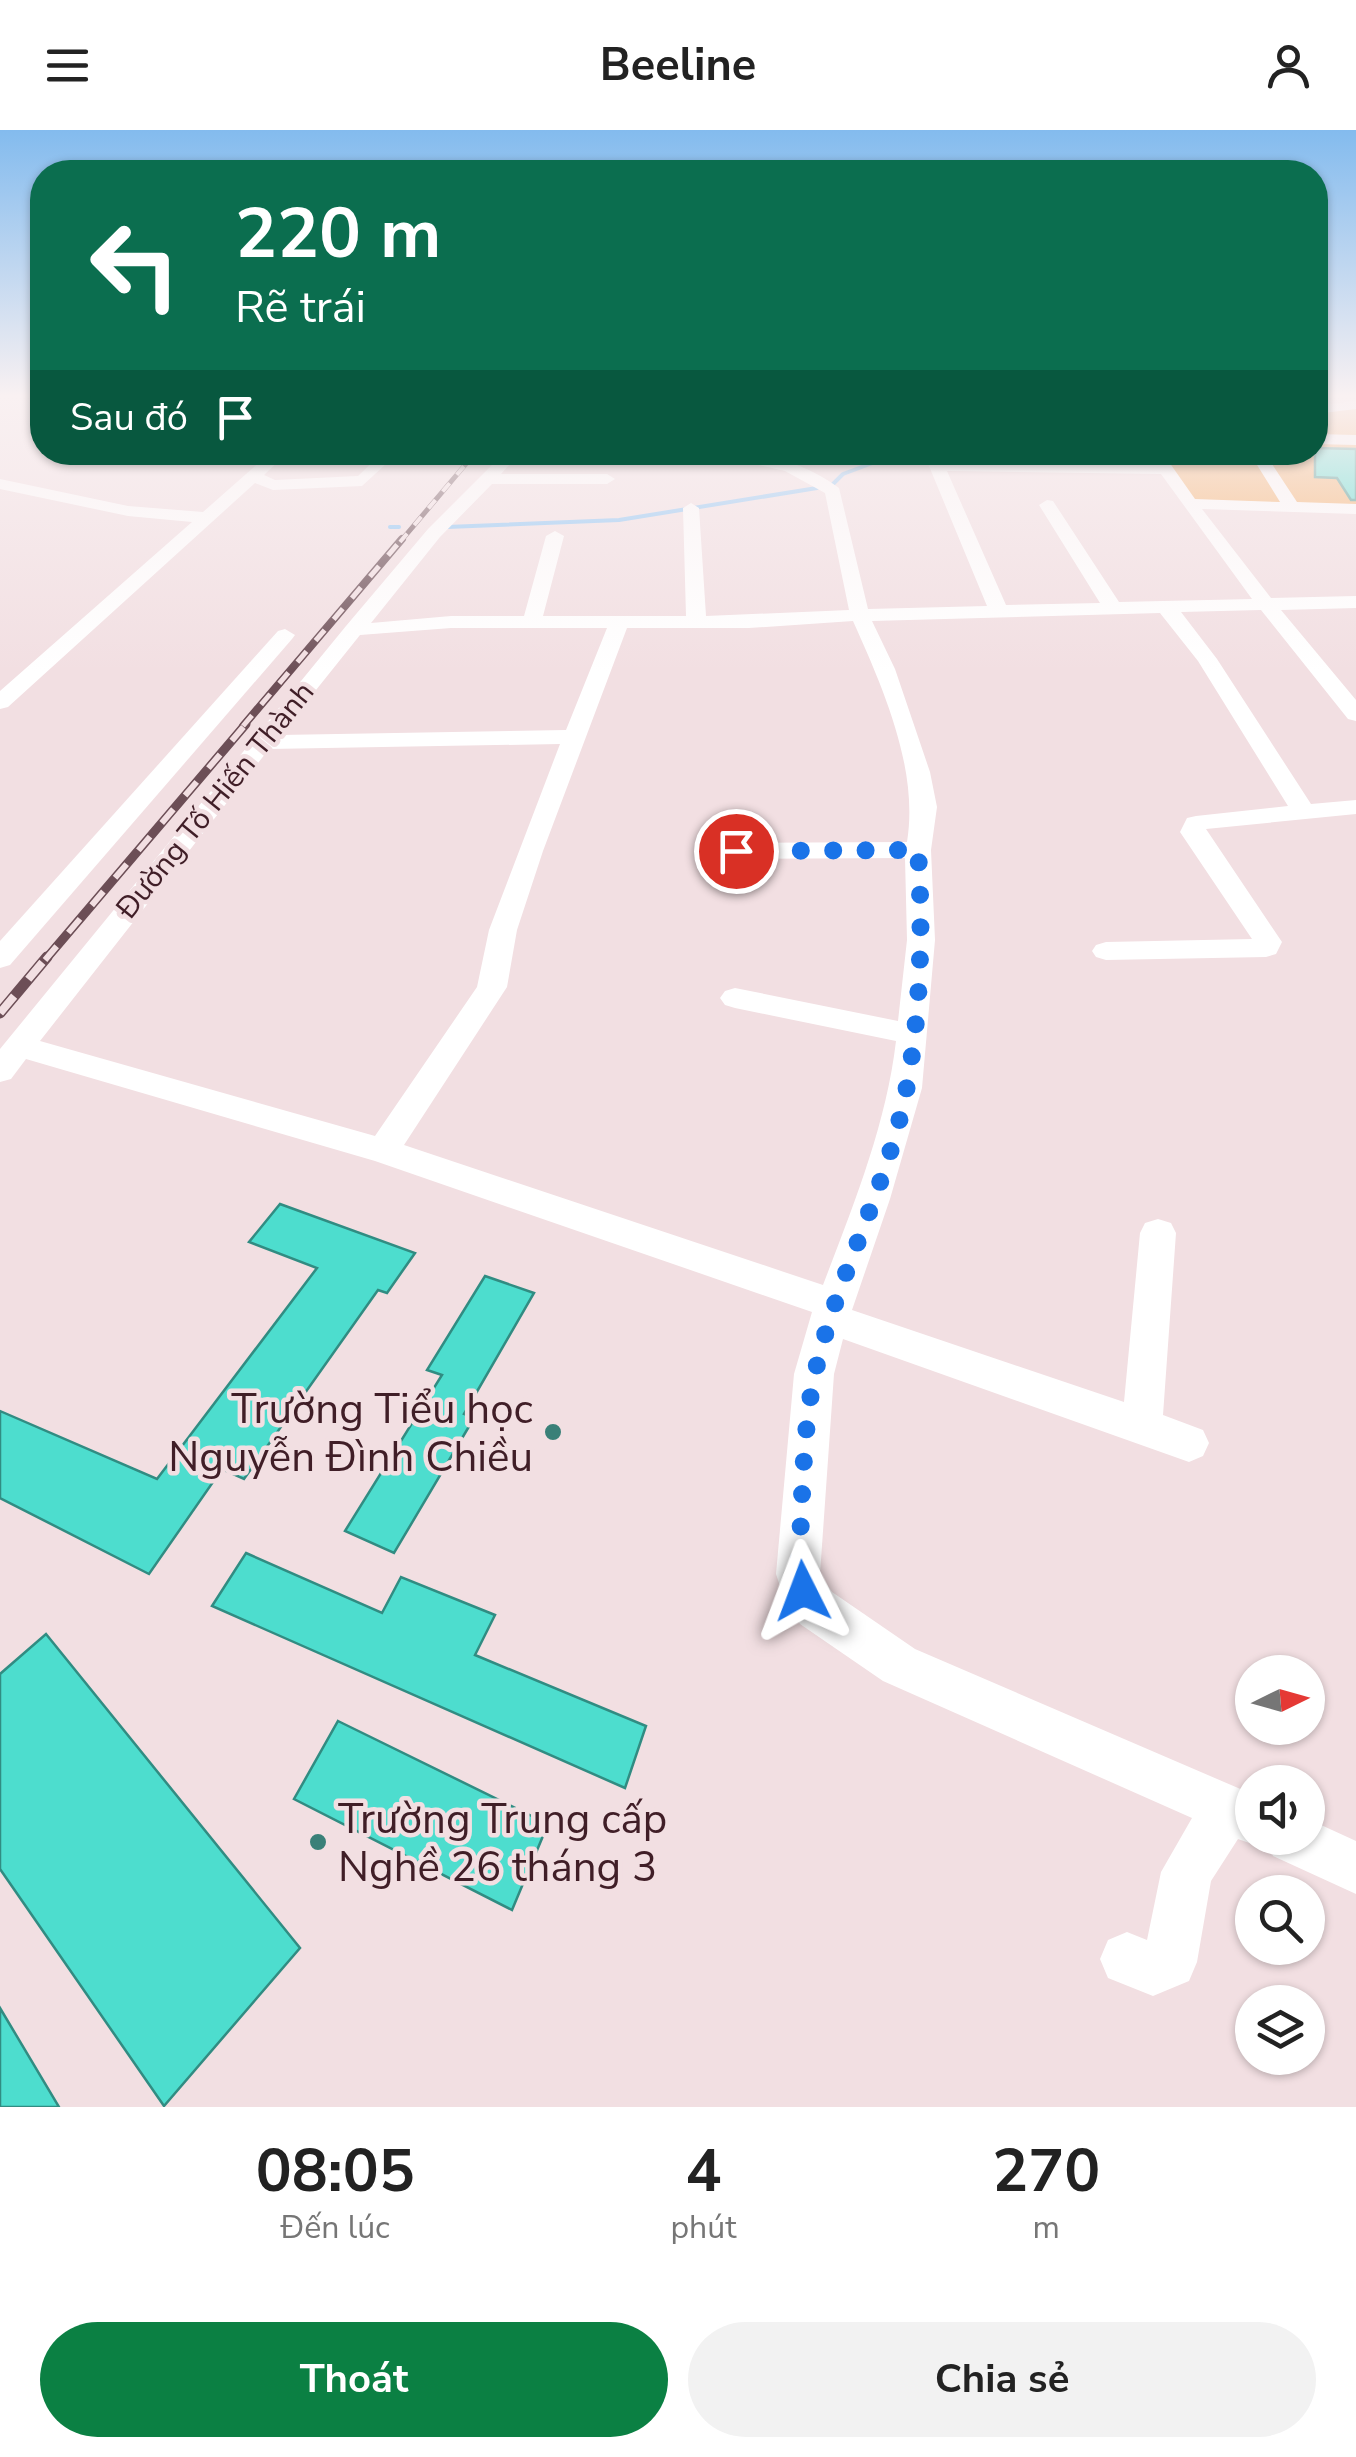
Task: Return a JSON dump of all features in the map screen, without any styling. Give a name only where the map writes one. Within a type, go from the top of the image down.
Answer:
[{"type":"street","points":[[15,487],[128,511],[208,518]]},
{"type":"street","points":[[0,702],[242,487]]},
{"type":"street","name":"Đường Tố Hiến Thành","points":[[10,1059],[353,630],[434,533],[483,487]]},
{"type":"street","points":[[829,487],[833,491],[860,615],[885,669],[918,772],[925,807],[918,850],[921,940],[906,1088],[832,1312],[811,1403],[798,1574],[803,1591],[816,1608],[900,1665],[1235,1811]]},
{"type":"street","points":[[946,487],[1000,613]]},
{"type":"street","points":[[1178,487],[1264,603],[1356,714]]},
{"type":"street","points":[[1279,487],[1292,507]]},
{"type":"street","points":[[1284,487],[1298,488]]},
{"type":"street","points":[[1190,504],[1356,508]]},
{"type":"street","points":[[1047,506],[1115,611]]},
{"type":"street","points":[[692,508],[696,623]]},
{"type":"street","points":[[532,622],[555,536]]},
{"type":"street","points":[[353,630],[532,622],[696,623],[1356,602]]},
{"type":"street","points":[[1168,610],[1203,648],[1233,693],[1275,771],[1304,811]]},
{"type":"street","points":[[383,1150],[484,1005],[514,898],[619,624]]},
{"type":"street","points":[[0,960],[285,636]]},
{"type":"street","points":[[261,742],[577,737]]},
{"type":"street","points":[[1106,951],[1266,948],[1268,942],[1193,832],[1196,823],[1356,807]]},
{"type":"street","points":[[736,851],[918,850]]},
{"type":"street","points":[[735,998],[913,1034]]},
{"type":"street","points":[[10,1059],[383,1150],[1189,1443]]},
{"type":"street","points":[[1142,1427],[1158,1233]]},
{"type":"street","points":[[1127,1959],[1152,1969],[1170,1962],[1187,1872],[1235,1820]]},
{"type":"street","points":[[1325,1854],[1356,1868]]},
{"type":"shaded area","points":[[1183,487],[1356,487],[1356,507],[1193,502]]},
{"type":"building","points":[[1343,487],[1356,487],[1356,500],[1351,500]]},
{"type":"building","points":[[280,1204],[415,1253],[387,1293],[378,1290],[244,1479],[222,1469],[149,1574],[0,1498],[0,1411],[157,1479],[317,1268],[249,1242]]},
{"type":"building","points":[[485,1276],[534,1293],[464,1414],[474,1418],[394,1553],[345,1531],[442,1375],[427,1370]]},
{"type":"building","points":[[246,1553],[382,1613],[401,1577],[495,1615],[475,1655],[646,1726],[625,1788],[212,1606]]},
{"type":"building","points":[[46,1634],[300,1948],[164,2106],[0,1869],[0,1674]]},
{"type":"building","points":[[338,1721],[548,1824],[512,1910],[294,1799]]},
{"type":"building","points":[[0,2008],[59,2107],[0,2107]]},
{"type":"waterway","points":[[447,527],[619,520],[817,488]]},
{"type":"waterway","points":[[390,527],[399,527]]},
{"type":"railway","points":[[400,542],[446,487]]},
{"type":"railway","points":[[243,726],[402,539]]},
{"type":"railway","points":[[45,960],[246,724]]},
{"type":"railway","points":[[0,1013],[47,957]]},
{"type":"place","name":"Trường Tiểu học Nguyễn Đình Chiều","points":[[553,1432]]},
{"type":"place","name":"Trường Trung cấp Nghề 26 tháng 3","points":[[318,1842]]},
{"type":"route","points":[[736,851],[918,850],[921,940],[906,1088],[814,1374],[798,1574],[803,1591]]}]
